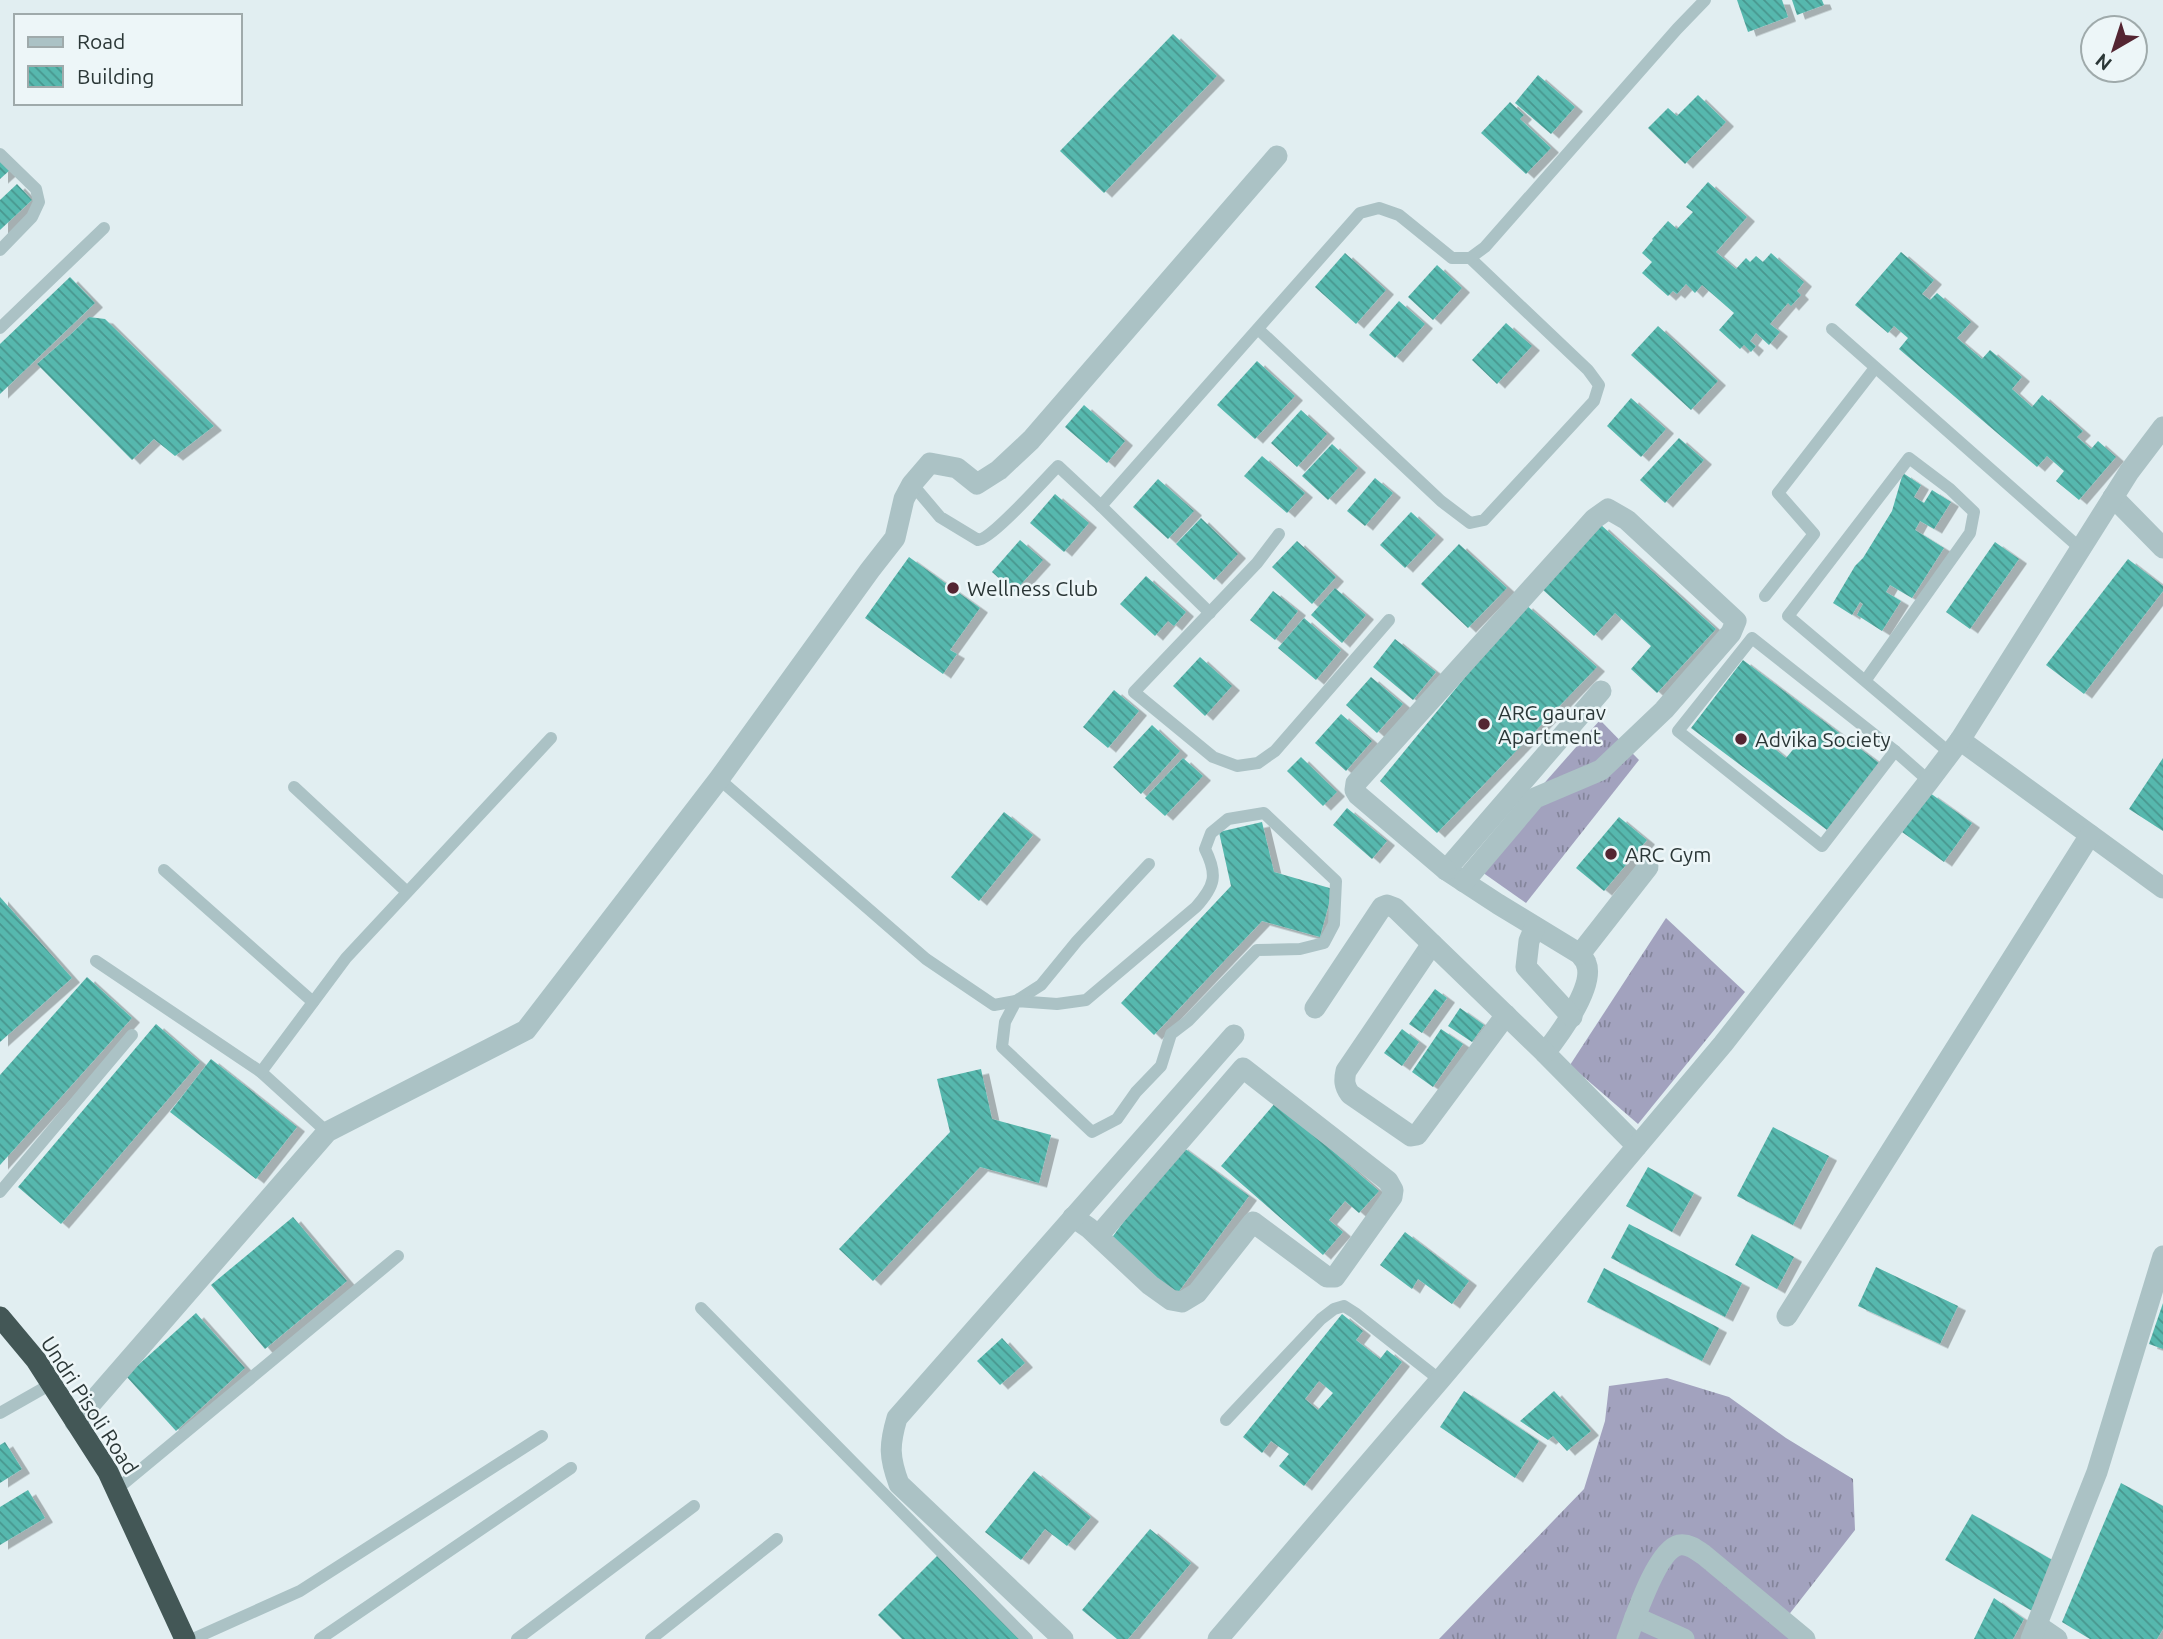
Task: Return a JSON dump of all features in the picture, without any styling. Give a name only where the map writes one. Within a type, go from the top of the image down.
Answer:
[{"type":"highway","name":"Undri Pisoli Road","points":[[0,1317],[36,1360],[108,1472],[186,1639]]},
{"type":"street","points":[[75,1422],[327,1132],[526,1030],[719,779],[895,538],[904,499],[912,484],[930,463],[957,468],[976,484],[999,470],[1031,440],[1277,156]]},
{"type":"street","points":[[1218,1639],[1723,1044],[1929,782],[1955,746],[2113,497],[2162,431]]},
{"type":"street","points":[[2113,497],[2163,548]]},
{"type":"street","points":[[1455,876],[1535,798],[1601,770],[1664,710],[1731,633],[1736,621],[1627,520],[1608,509],[1594,519],[1356,783],[1355,790],[1455,876],[1580,954],[1587,963],[1588,972],[1572,1017],[1545,1053]]},
{"type":"street","points":[[1455,876],[1601,691]]},
{"type":"street","points":[[1955,746],[2090,835],[2163,888]]},
{"type":"street","points":[[1787,1316],[2090,835]]},
{"type":"street","points":[[1580,954],[1648,867]]},
{"type":"street","points":[[1315,1008],[1382,907],[1387,905],[1395,908],[1637,1146]]},
{"type":"street","points":[[1535,927],[1526,967],[1572,1017]]},
{"type":"street","points":[[1432,944],[1346,1071],[1345,1088],[1350,1094],[1411,1136],[1418,1135],[1506,1015]]},
{"type":"street","points":[[1063,1639],[899,1484],[891,1464],[890,1442],[897,1418],[1234,1035]]},
{"type":"street","points":[[1073,1217],[1098,1236],[1150,1285],[1171,1300],[1182,1302],[1197,1293],[1253,1222],[1326,1278],[1335,1277],[1392,1197],[1393,1190],[1388,1181],[1243,1068],[1098,1236]]},
{"type":"street","points":[[2057,1639],[2034,1632],[2097,1472],[2163,1256]]},
{"type":"street","points":[[1626,1639],[1659,1564],[1676,1546],[1682,1544],[1704,1555],[1805,1639]]},
{"type":"street","points":[[1635,1617],[1684,1639]]},
{"type":"lane","points":[[1101,506],[1360,213],[1379,208],[1399,215],[1452,258],[1470,258],[1485,247],[1676,29],[1705,0]]},
{"type":"lane","points":[[0,154],[36,189],[38,202],[33,217],[0,250]]},
{"type":"lane","points":[[0,328],[104,228]]},
{"type":"lane","points":[[1258,329],[1441,501],[1470,523],[1485,520],[1594,401],[1599,385],[1588,370],[1470,258]]},
{"type":"lane","points":[[1832,330],[2081,549]]},
{"type":"lane","points":[[1765,596],[1814,534],[1778,493],[1875,368]]},
{"type":"lane","points":[[1865,681],[1970,533],[1974,512],[1950,489],[1909,458],[1788,617],[1865,681],[1955,746]]},
{"type":"lane","points":[[912,484],[940,517],[978,540],[985,540],[1058,466],[1210,613]]},
{"type":"lane","points":[[1279,534],[1257,563],[1134,692],[1213,757],[1237,766],[1258,763],[1275,751],[1389,620]]},
{"type":"lane","points":[[1895,751],[1822,846],[1678,731],[1752,638],[1895,751],[1929,782]]},
{"type":"lane","points":[[261,1072],[346,958],[551,738]]},
{"type":"lane","points":[[719,779],[926,959],[994,1005],[1016,1001],[1057,1004],[1086,1000],[1186,916],[1209,893],[1213,885],[1212,863],[1205,849],[1211,832],[1228,819],[1265,813],[1336,881],[1334,924],[1324,943],[1300,949],[1257,950],[1188,1021],[1171,1034],[1161,1066],[1136,1092],[1117,1119],[1092,1132],[1002,1047],[1005,1021],[1016,1001],[1041,985],[1077,941],[1149,864]]},
{"type":"lane","points":[[294,787],[407,892]]},
{"type":"lane","points":[[164,870],[313,1002]]},
{"type":"lane","points":[[96,961],[261,1072],[327,1132]]},
{"type":"lane","points":[[0,1192],[132,1035]]},
{"type":"lane","points":[[116,1490],[398,1256]]},
{"type":"lane","points":[[1226,1420],[1321,1319],[1334,1309],[1344,1306],[1440,1380]]},
{"type":"lane","points":[[701,1308],[1027,1639]]},
{"type":"lane","points":[[0,1413],[51,1384]]},
{"type":"lane","points":[[193,1639],[300,1591],[542,1436]]},
{"type":"lane","points":[[320,1639],[571,1468]]},
{"type":"lane","points":[[517,1639],[694,1506]]},
{"type":"lane","points":[[652,1639],[778,1538]]},
{"type":"green space","points":[[1600,720],[1639,760],[1526,903],[1472,865]]},
{"type":"green space","points":[[1666,918],[1745,992],[1638,1124],[1570,1065]]},
{"type":"green space","points":[[1667,1378],[1729,1397],[1786,1438],[1853,1479],[1855,1530],[1780,1626],[1791,1639],[1439,1639],[1584,1489],[1605,1421],[1609,1386]]},
{"type":"building","points":[[1737,0],[1782,0],[1788,17],[1748,32]]},
{"type":"building","points":[[1792,0],[1822,0],[1824,5],[1797,15]]},
{"type":"building","points":[[1173,34],[1217,76],[1104,193],[1060,151]]},
{"type":"building","points":[[1538,75],[1575,107],[1551,134],[1515,103]]},
{"type":"building","points":[[1698,95],[1726,122],[1685,164],[1648,128],[1668,108],[1677,116]]},
{"type":"building","points":[[1510,102],[1524,115],[1520,119],[1551,148],[1526,174],[1481,133]]},
{"type":"building","points":[[0,160],[10,170],[0,179]]},
{"type":"building","points":[[1708,182],[1747,217],[1716,252],[1736,269],[1746,258],[1750,262],[1756,256],[1763,262],[1771,253],[1804,282],[1797,291],[1801,295],[1791,306],[1788,303],[1770,324],[1780,332],[1769,345],[1756,333],[1750,341],[1756,346],[1751,352],[1744,345],[1740,349],[1719,330],[1734,313],[1702,285],[1695,293],[1686,284],[1677,294],[1673,291],[1668,296],[1642,273],[1652,262],[1642,253],[1652,239],[1668,221],[1677,229],[1693,212],[1686,207]]},
{"type":"building","points":[[17,184],[32,200],[0,230],[0,200]]},
{"type":"building","points":[[1901,252],[1934,280],[1922,294],[1930,300],[1937,293],[1971,322],[1957,338],[1982,359],[1990,350],[2022,377],[2012,389],[2032,407],[2042,395],[2083,431],[2077,437],[2091,449],[2098,441],[2116,457],[2079,500],[2056,481],[2064,471],[2047,456],[2037,467],[1899,349],[1908,338],[1894,326],[1888,333],[1855,305]]},
{"type":"building","points":[[1345,253],[1386,290],[1356,324],[1315,287]]},
{"type":"building","points":[[1437,265],[1462,288],[1433,320],[1408,297]]},
{"type":"building","points":[[70,277],[95,303],[0,394],[0,344]]},
{"type":"building","points":[[1399,301],[1425,324],[1395,358],[1369,335]]},
{"type":"building","points":[[89,317],[105,319],[214,426],[175,456],[154,439],[132,460],[37,364]]},
{"type":"building","points":[[1506,323],[1532,346],[1497,384],[1472,360]]},
{"type":"building","points":[[1658,326],[1718,381],[1691,410],[1631,355]]},
{"type":"building","points":[[1257,361],[1295,396],[1255,439],[1217,405]]},
{"type":"building","points":[[1631,398],[1666,429],[1641,457],[1607,426]]},
{"type":"building","points":[[1084,405],[1125,441],[1107,463],[1065,427]]},
{"type":"building","points":[[1301,410],[1327,434],[1297,467],[1271,443]]},
{"type":"building","points":[[1679,438],[1704,460],[1665,503],[1640,480]]},
{"type":"building","points":[[1332,444],[1358,468],[1328,500],[1302,476]]},
{"type":"building","points":[[1262,456],[1305,493],[1287,513],[1244,476]]},
{"type":"building","points":[[1903,473],[1921,485],[1914,497],[1924,503],[1932,490],[1951,502],[1934,529],[1920,521],[1915,530],[1944,548],[1912,598],[1890,585],[1886,592],[1901,601],[1882,631],[1857,615],[1863,604],[1860,602],[1852,615],[1833,603],[1892,511]]},
{"type":"building","points":[[1375,478],[1393,493],[1365,526],[1347,511]]},
{"type":"building","points":[[1158,479],[1194,511],[1168,539],[1133,507]]},
{"type":"building","points":[[1055,494],[1089,523],[1064,552],[1030,523]]},
{"type":"building","points":[[1411,512],[1436,535],[1405,568],[1380,545]]},
{"type":"building","points":[[1201,518],[1238,554],[1214,580],[1176,544]]},
{"type":"building","name":"ARC gaurav Apartment","points":[[1601,525],[1716,629],[1657,693],[1631,669],[1651,646],[1615,613],[1594,636],[1542,589]]},
{"type":"building","points":[[1020,540],[1043,560],[1014,592],[992,572]]},
{"type":"building","points":[[1297,541],[1336,577],[1312,604],[1272,567]]},
{"type":"building","points":[[1995,542],[2019,559],[1970,629],[1946,612]]},
{"type":"building","points":[[1459,544],[1507,588],[1468,628],[1421,584]]},
{"type":"building","points":[[909,557],[980,608],[950,650],[957,654],[943,674],[865,618]]},
{"type":"building","points":[[2128,559],[2163,586],[2163,591],[2084,694],[2046,665]]},
{"type":"building","points":[[1146,576],[1186,612],[1174,626],[1168,621],[1155,636],[1120,604]]},
{"type":"building","points":[[1335,588],[1366,615],[1342,643],[1311,615]]},
{"type":"building","points":[[1273,591],[1298,611],[1275,640],[1250,620]]},
{"type":"building","name":"ARC gaurav Apartment","points":[[1525,604],[1597,667],[1437,833],[1380,781]]},
{"type":"building","points":[[1304,618],[1341,650],[1316,680],[1278,648]]},
{"type":"building","points":[[1395,639],[1436,672],[1413,700],[1373,667]]},
{"type":"building","points":[[1200,657],[1232,686],[1205,716],[1173,686]]},
{"type":"building","name":"Advika Society","points":[[1743,660],[1879,763],[1827,830],[1691,728]],"holes":[[[1780,733],[1796,746],[1786,758],[1770,745]]]},
{"type":"building","points":[[1371,677],[1403,704],[1377,733],[1346,705]]},
{"type":"building","points":[[1114,690],[1139,711],[1108,748],[1083,727]]},
{"type":"building","points":[[1341,714],[1372,741],[1346,771],[1315,743]]},
{"type":"building","points":[[1152,725],[1180,751],[1141,794],[1113,767]]},
{"type":"building","points":[[1301,757],[1337,792],[1323,806],[1287,771]]},
{"type":"building","points":[[1183,758],[1203,776],[1165,816],[1145,798]]},
{"type":"building","points":[[2163,758],[2163,831],[2129,809]]},
{"type":"building","points":[[1930,793],[1972,823],[1944,862],[1902,832]]},
{"type":"building","points":[[1347,808],[1387,841],[1372,859],[1333,825]]},
{"type":"building","points":[[1004,812],[1033,835],[979,901],[951,877]]},
{"type":"building","name":"ARC Gym","points":[[1619,817],[1647,840],[1604,891],[1576,868]]},
{"type":"building","points":[[1262,822],[1274,872],[1333,889],[1320,937],[1262,921],[1154,1035],[1121,1003],[1231,886],[1219,832]]},
{"type":"building","points":[[0,897],[72,978],[0,1042]]},
{"type":"building","points":[[87,977],[132,1018],[0,1165],[0,1075]]},
{"type":"building","points":[[1435,989],[1447,998],[1422,1033],[1409,1024]]},
{"type":"building","points":[[1460,1008],[1484,1025],[1472,1042],[1448,1026]]},
{"type":"building","points":[[156,1024],[200,1062],[61,1224],[18,1187]]},
{"type":"building","points":[[1402,1029],[1419,1042],[1402,1066],[1384,1053]]},
{"type":"building","points":[[1441,1029],[1463,1044],[1433,1087],[1412,1072]]},
{"type":"building","points":[[211,1059],[297,1127],[256,1179],[170,1112]]},
{"type":"building","points":[[981,1069],[992,1119],[1051,1135],[1039,1183],[980,1167],[873,1281],[839,1249],[950,1132],[937,1079]]},
{"type":"building","points":[[1276,1102],[1379,1191],[1359,1213],[1345,1201],[1329,1220],[1343,1232],[1323,1255],[1221,1166]]},
{"type":"building","points":[[1773,1127],[1829,1156],[1793,1225],[1737,1196]]},
{"type":"building","points":[[1180,1145],[1249,1196],[1177,1294],[1108,1243]]},
{"type":"building","points":[[1648,1167],[1694,1193],[1672,1232],[1626,1206]]},
{"type":"building","points":[[293,1217],[347,1281],[265,1349],[211,1285]]},
{"type":"building","points":[[1629,1224],[1742,1283],[1725,1317],[1611,1258]]},
{"type":"building","points":[[1405,1232],[1469,1281],[1452,1304],[1418,1279],[1412,1289],[1380,1265]]},
{"type":"building","points":[[1752,1234],[1794,1257],[1777,1289],[1735,1265]]},
{"type":"building","points":[[1876,1267],[1958,1306],[1940,1344],[1858,1306]]},
{"type":"building","points":[[1604,1268],[1719,1328],[1702,1361],[1587,1302]]},
{"type":"building","points":[[2163,1303],[2163,1349],[2149,1344]]},
{"type":"building","points":[[196,1313],[245,1368],[176,1431],[126,1376]]},
{"type":"building","points":[[1342,1314],[1363,1331],[1356,1340],[1380,1359],[1387,1350],[1402,1362],[1304,1486],[1279,1466],[1289,1454],[1271,1441],[1262,1453],[1243,1437]],"holes":[[[1319,1381],[1333,1393],[1318,1410],[1305,1399]]]},
{"type":"building","points":[[1002,1338],[1025,1363],[1000,1385],[977,1361]]},
{"type":"building","points":[[1464,1391],[1539,1441],[1515,1478],[1440,1427]]},
{"type":"building","points":[[1554,1391],[1591,1431],[1567,1451],[1553,1436],[1548,1440],[1520,1421]]},
{"type":"building","points":[[5,1442],[22,1469],[0,1483],[0,1445]]},
{"type":"building","points":[[1034,1471],[1091,1517],[1067,1546],[1045,1529],[1021,1560],[985,1532]]},
{"type":"building","points":[[2121,1483],[2163,1506],[2163,1629],[2157,1639],[2090,1639],[2062,1622]]},
{"type":"building","points":[[28,1490],[45,1518],[0,1545],[0,1507]]},
{"type":"building","points":[[1972,1514],[2061,1565],[2034,1612],[1945,1560]]},
{"type":"building","points":[[1150,1529],[1191,1563],[1128,1639],[1117,1639],[1082,1610]]},
{"type":"building","points":[[940,1553],[1025,1639],[902,1639],[878,1615]]},
{"type":"building","points":[[1994,1598],[2024,1619],[2013,1639],[1974,1639]]},
{"type":"place","name":"Wellness Club","points":[[953,588]]},
{"type":"place","name":"ARC gaurav Apartment","points":[[1484,724]]},
{"type":"place","name":"Advika Society","points":[[1741,739]]},
{"type":"place","name":"ARC Gym","points":[[1611,854]]}]
